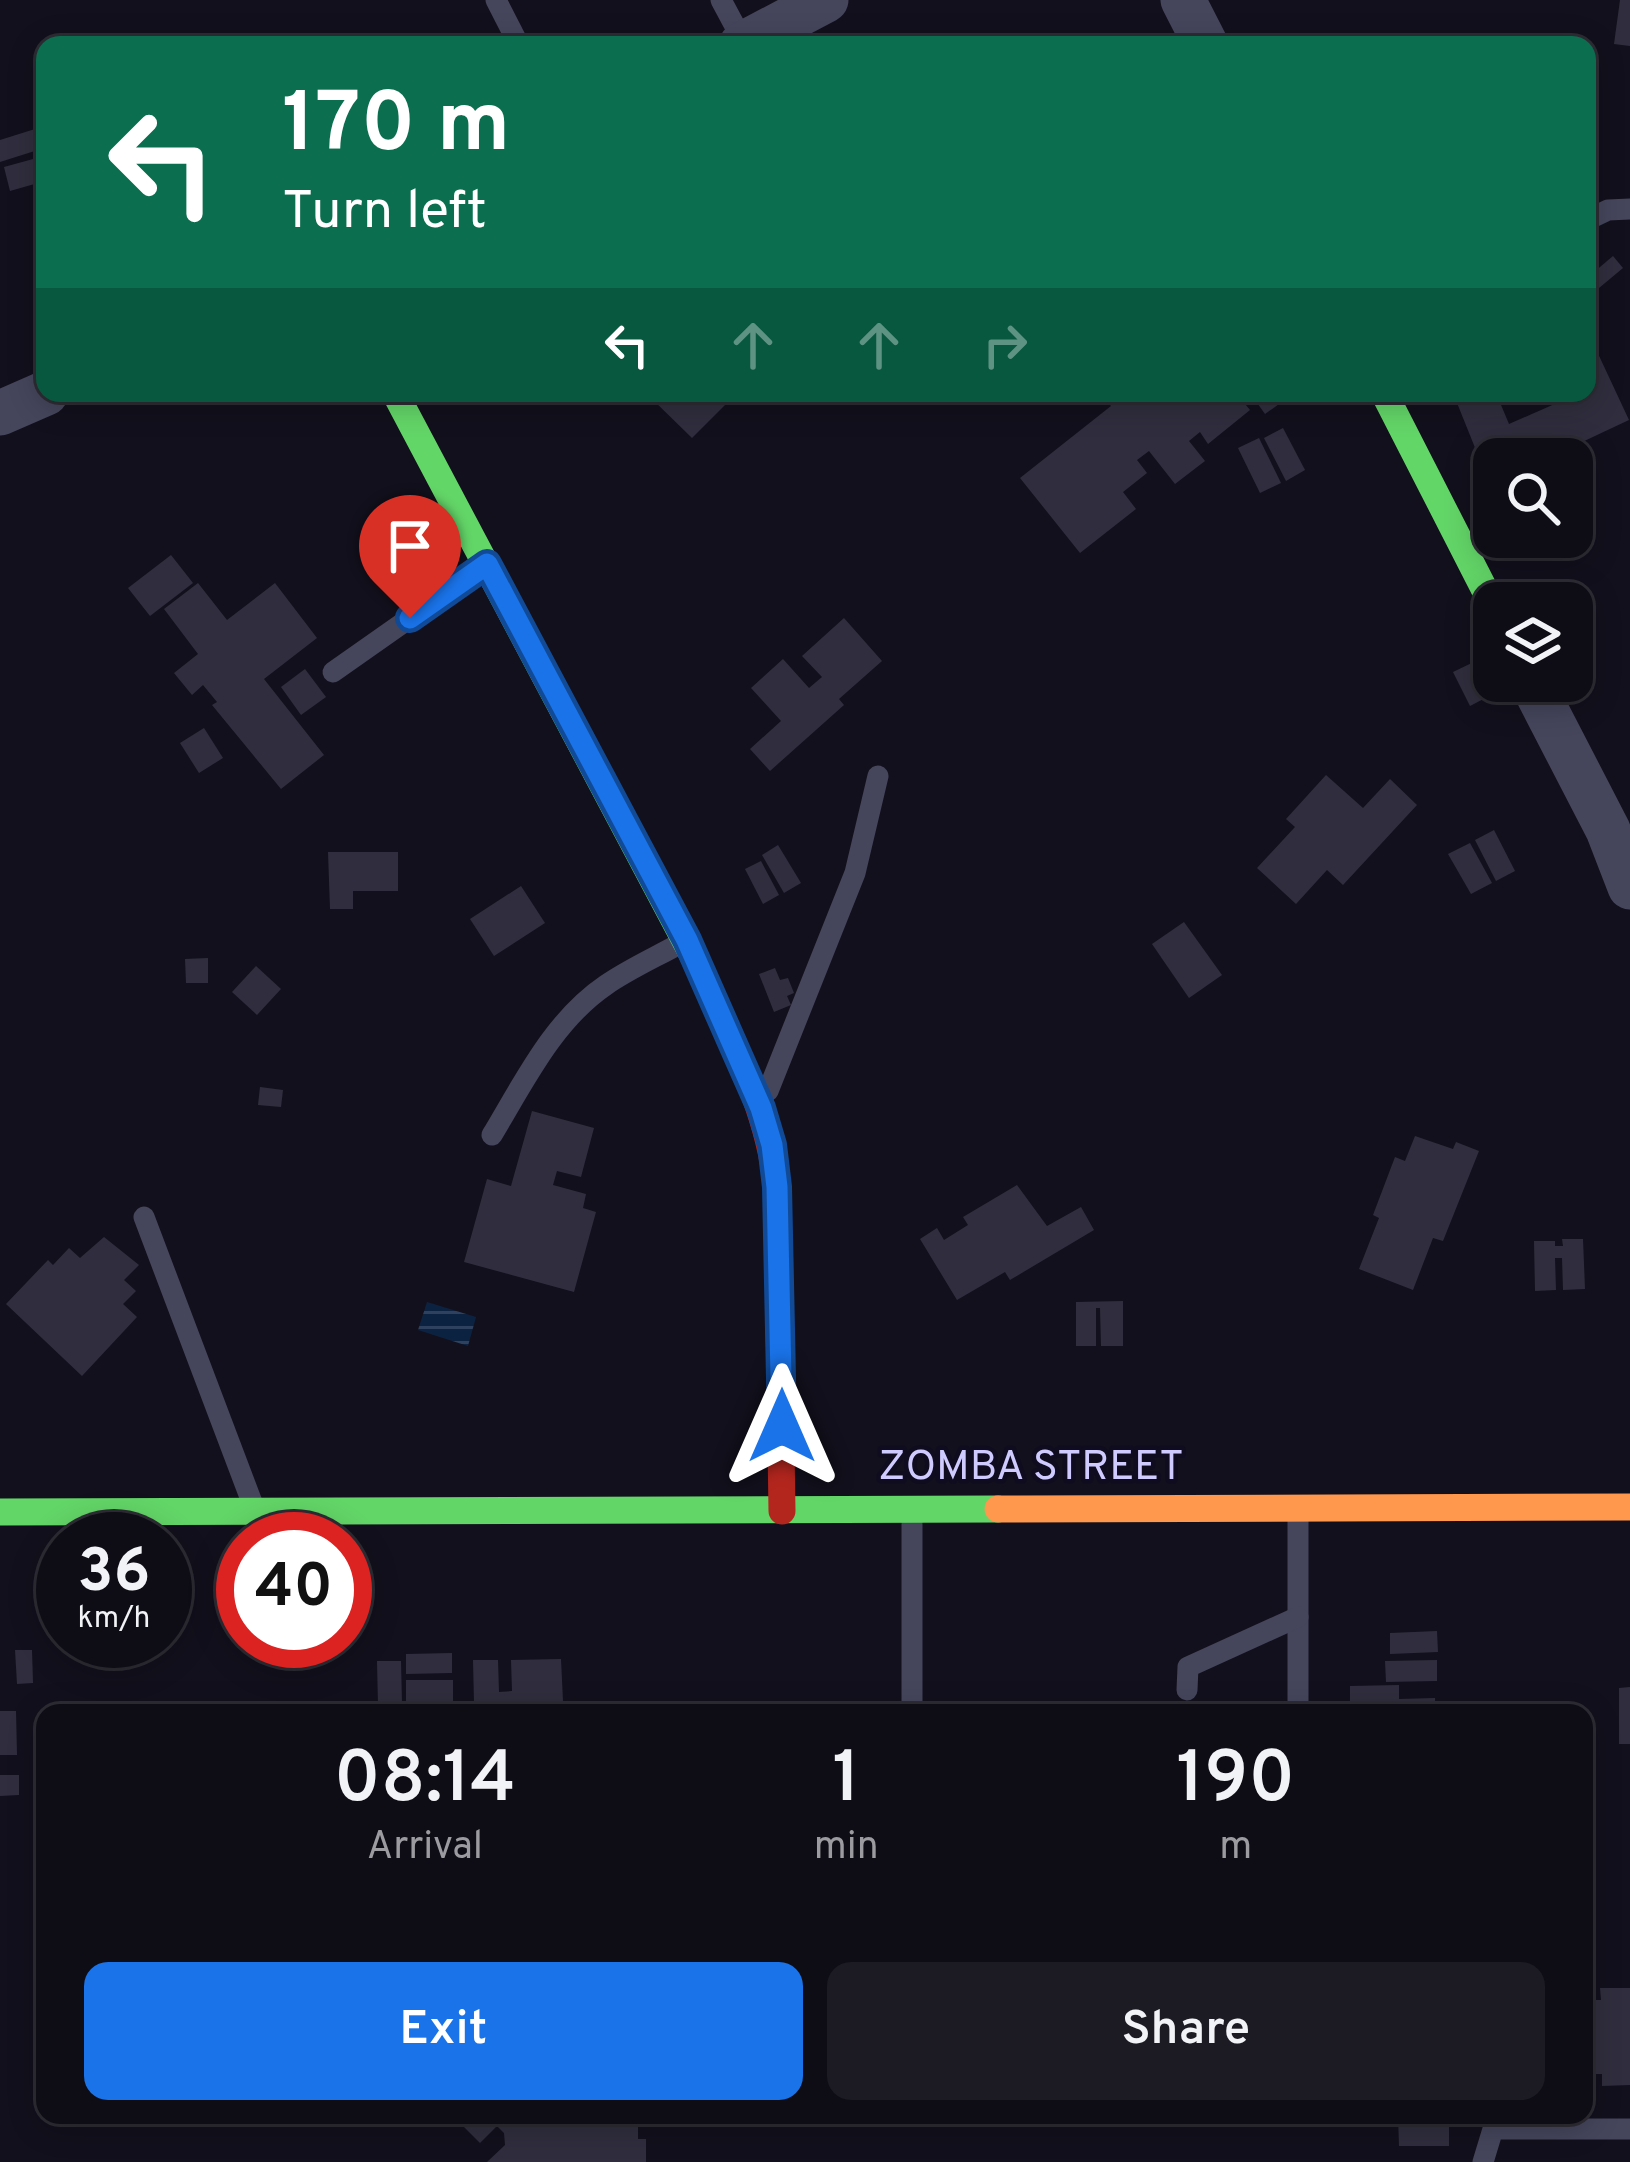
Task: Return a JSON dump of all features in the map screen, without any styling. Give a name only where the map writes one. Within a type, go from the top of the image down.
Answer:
[{"type":"street","points":[[758,36],[826,0]]},
{"type":"street","points":[[1183,0],[1201,36]]},
{"type":"street","points":[[0,413],[36,397]]},
{"type":"street","points":[[400,402],[687,940],[761,1108],[772,1145],[780,1256],[782,1511]]},
{"type":"street","points":[[1389,402],[1481,582]]},
{"type":"street","points":[[1542,702],[1608,830],[1630,887]]},
{"type":"street","name":"ZOMBA STREET","points":[[0,1512],[1630,1507]]},
{"type":"lane","points":[[496,0],[514,36]]},
{"type":"lane","points":[[721,0],[739,36]]},
{"type":"lane","points":[[1596,216],[1630,209]]},
{"type":"lane","points":[[333,673],[487,564]]},
{"type":"lane","points":[[761,1108],[855,873],[878,776]]},
{"type":"lane","points":[[492,1136],[572,1013],[606,985],[687,940]]},
{"type":"lane","points":[[144,1217],[256,1511]]},
{"type":"lane","points":[[1298,1508],[1298,1704]]},
{"type":"lane","points":[[911,1510],[912,1704]]},
{"type":"lane","points":[[1187,1690],[1188,1667],[1298,1617]]},
{"type":"lane","points":[[1483,2162],[1493,2129],[1630,2129]]},
{"type":"water","points":[[427,1302],[476,1317],[468,1346],[418,1330]]},
{"type":"building","points":[[1620,0],[1630,0],[1630,46],[1614,44]]},
{"type":"building","points":[[35,129],[36,151],[0,162],[0,140]]},
{"type":"building","points":[[36,158],[36,184],[10,191],[4,167]]},
{"type":"building","points":[[1613,256],[1623,268],[1596,290],[1596,270]]},
{"type":"building","points":[[1596,349],[1629,420],[1591,438],[1473,438],[1473,443],[1457,402],[1500,402],[1509,424],[1559,402],[1596,402]]},
{"type":"building","points":[[655,402],[728,402],[692,438]]},
{"type":"building","points":[[1108,402],[1243,402],[1250,410],[1208,444],[1200,432],[1189,441],[1205,461],[1175,484],[1149,451],[1137,460],[1147,473],[1123,492],[1136,509],[1080,553],[1020,478],[1111,406]]},
{"type":"building","points":[[1256,402],[1282,402],[1265,414]]},
{"type":"building","points":[[1283,428],[1305,470],[1286,481],[1264,438]]},
{"type":"building","points":[[1259,438],[1281,483],[1260,493],[1238,448]]},
{"type":"building","points":[[171,555],[193,583],[150,616],[128,588]]},
{"type":"building","points":[[198,583],[227,620],[275,583],[317,638],[264,679],[324,755],[281,789],[212,705],[217,702],[203,685],[192,695],[174,673],[198,654],[164,609]]},
{"type":"building","points":[[844,618],[882,661],[839,699],[844,705],[770,771],[750,749],[781,721],[751,688],[783,659],[809,688],[822,677],[802,656]]},
{"type":"building","points":[[1473,662],[1473,702],[1478,702],[1470,706],[1453,672]]},
{"type":"building","points":[[305,669],[326,697],[301,715],[281,687]]},
{"type":"building","points":[[204,728],[223,758],[199,773],[180,743]]},
{"type":"building","points":[[1326,775],[1363,808],[1390,779],[1417,805],[1343,885],[1327,870],[1296,904],[1257,868],[1295,827],[1286,819]]},
{"type":"building","points":[[1494,830],[1515,871],[1496,881],[1475,840]]},
{"type":"building","points":[[1470,843],[1492,883],[1471,894],[1448,854]]},
{"type":"building","points":[[778,845],[801,883],[784,893],[762,855]]},
{"type":"building","points":[[328,852],[398,852],[398,891],[353,891],[353,909],[330,909]]},
{"type":"building","points":[[761,861],[779,895],[763,904],[745,869]]},
{"type":"building","points":[[521,886],[545,923],[494,956],[470,919]]},
{"type":"building","points":[[1184,922],[1222,975],[1189,998],[1152,944]]},
{"type":"building","points":[[208,958],[208,983],[186,983],[185,959]]},
{"type":"building","points":[[256,966],[281,989],[257,1015],[232,992]]},
{"type":"building","points":[[775,968],[780,980],[788,978],[794,993],[787,996],[791,1005],[774,1012],[759,974]]},
{"type":"building","points":[[260,1087],[283,1090],[281,1107],[258,1105]]},
{"type":"building","points":[[532,1111],[594,1128],[581,1177],[557,1171],[553,1185],[586,1194],[583,1208],[596,1212],[574,1292],[464,1262],[487,1179],[511,1186]]},
{"type":"building","points":[[1415,1136],[1453,1149],[1456,1142],[1479,1151],[1443,1241],[1433,1238],[1413,1290],[1359,1269],[1395,1157],[1405,1161]]},
{"type":"building","points":[[1017,1185],[1047,1226],[1081,1207],[1094,1230],[1010,1280],[1005,1272],[957,1300],[920,1239],[937,1228],[944,1240],[968,1225],[963,1217]]},
{"type":"building","points":[[104,1237],[139,1265],[124,1280],[136,1291],[123,1304],[137,1317],[82,1376],[6,1304],[48,1260],[53,1265],[69,1248],[80,1258]]},
{"type":"building","points":[[1562,1239],[1583,1239],[1585,1289],[1563,1290],[1562,1258],[1555,1258],[1556,1290],[1535,1291],[1534,1241],[1563,1246]]},
{"type":"building","points":[[1123,1301],[1123,1346],[1101,1346],[1100,1308],[1096,1308],[1096,1346],[1076,1346],[1076,1302]]},
{"type":"building","points":[[1437,1631],[1438,1652],[1390,1654],[1390,1633]]},
{"type":"building","points":[[15,1650],[32,1650],[33,1683],[17,1684]]},
{"type":"building","points":[[452,1653],[452,1673],[406,1674],[406,1654]]},
{"type":"building","points":[[561,1659],[563,1701],[474,1703],[473,1660],[498,1660],[499,1692],[512,1691],[511,1660]]},
{"type":"building","points":[[1437,1660],[1437,1681],[1386,1682],[1385,1661]]},
{"type":"building","points":[[377,1661],[401,1661],[402,1704],[378,1704]]},
{"type":"building","points":[[406,1680],[453,1680],[453,1703],[406,1704]]},
{"type":"building","points":[[1399,1685],[1399,1699],[1435,1698],[1435,1704],[1350,1704],[1350,1686]]},
{"type":"building","points":[[1630,1687],[1630,1744],[1619,1744],[1619,1688]]},
{"type":"building","points":[[0,1711],[16,1711],[17,1755],[0,1755]]},
{"type":"building","points":[[0,1775],[19,1775],[19,1795],[0,1796]]},
{"type":"building","points":[[1600,1988],[1630,1988],[1630,2085],[1602,2086],[1602,2074],[1593,2074],[1593,2000],[1601,2000]]},
{"type":"building","points":[[461,2124],[638,2124],[638,2139],[646,2139],[646,2162],[487,2162],[505,2145],[504,2133],[497,2126],[480,2143]]},
{"type":"building","points":[[1398,2124],[1449,2124],[1449,2146],[1399,2146]]},
{"type":"traffic: fast","points":[[400,402],[699,967]]},
{"type":"traffic: fast","points":[[1389,402],[1481,582]]},
{"type":"traffic: fast","points":[[0,1512],[998,1509]]},
{"type":"traffic: slow","points":[[998,1509],[1630,1507]]},
{"type":"traffic: jam","points":[[699,967],[757,1102],[777,1187],[782,1511]]},
{"type":"route","points":[[410,618],[487,564],[687,940],[761,1108],[772,1145],[780,1256],[782,1426]]}]
